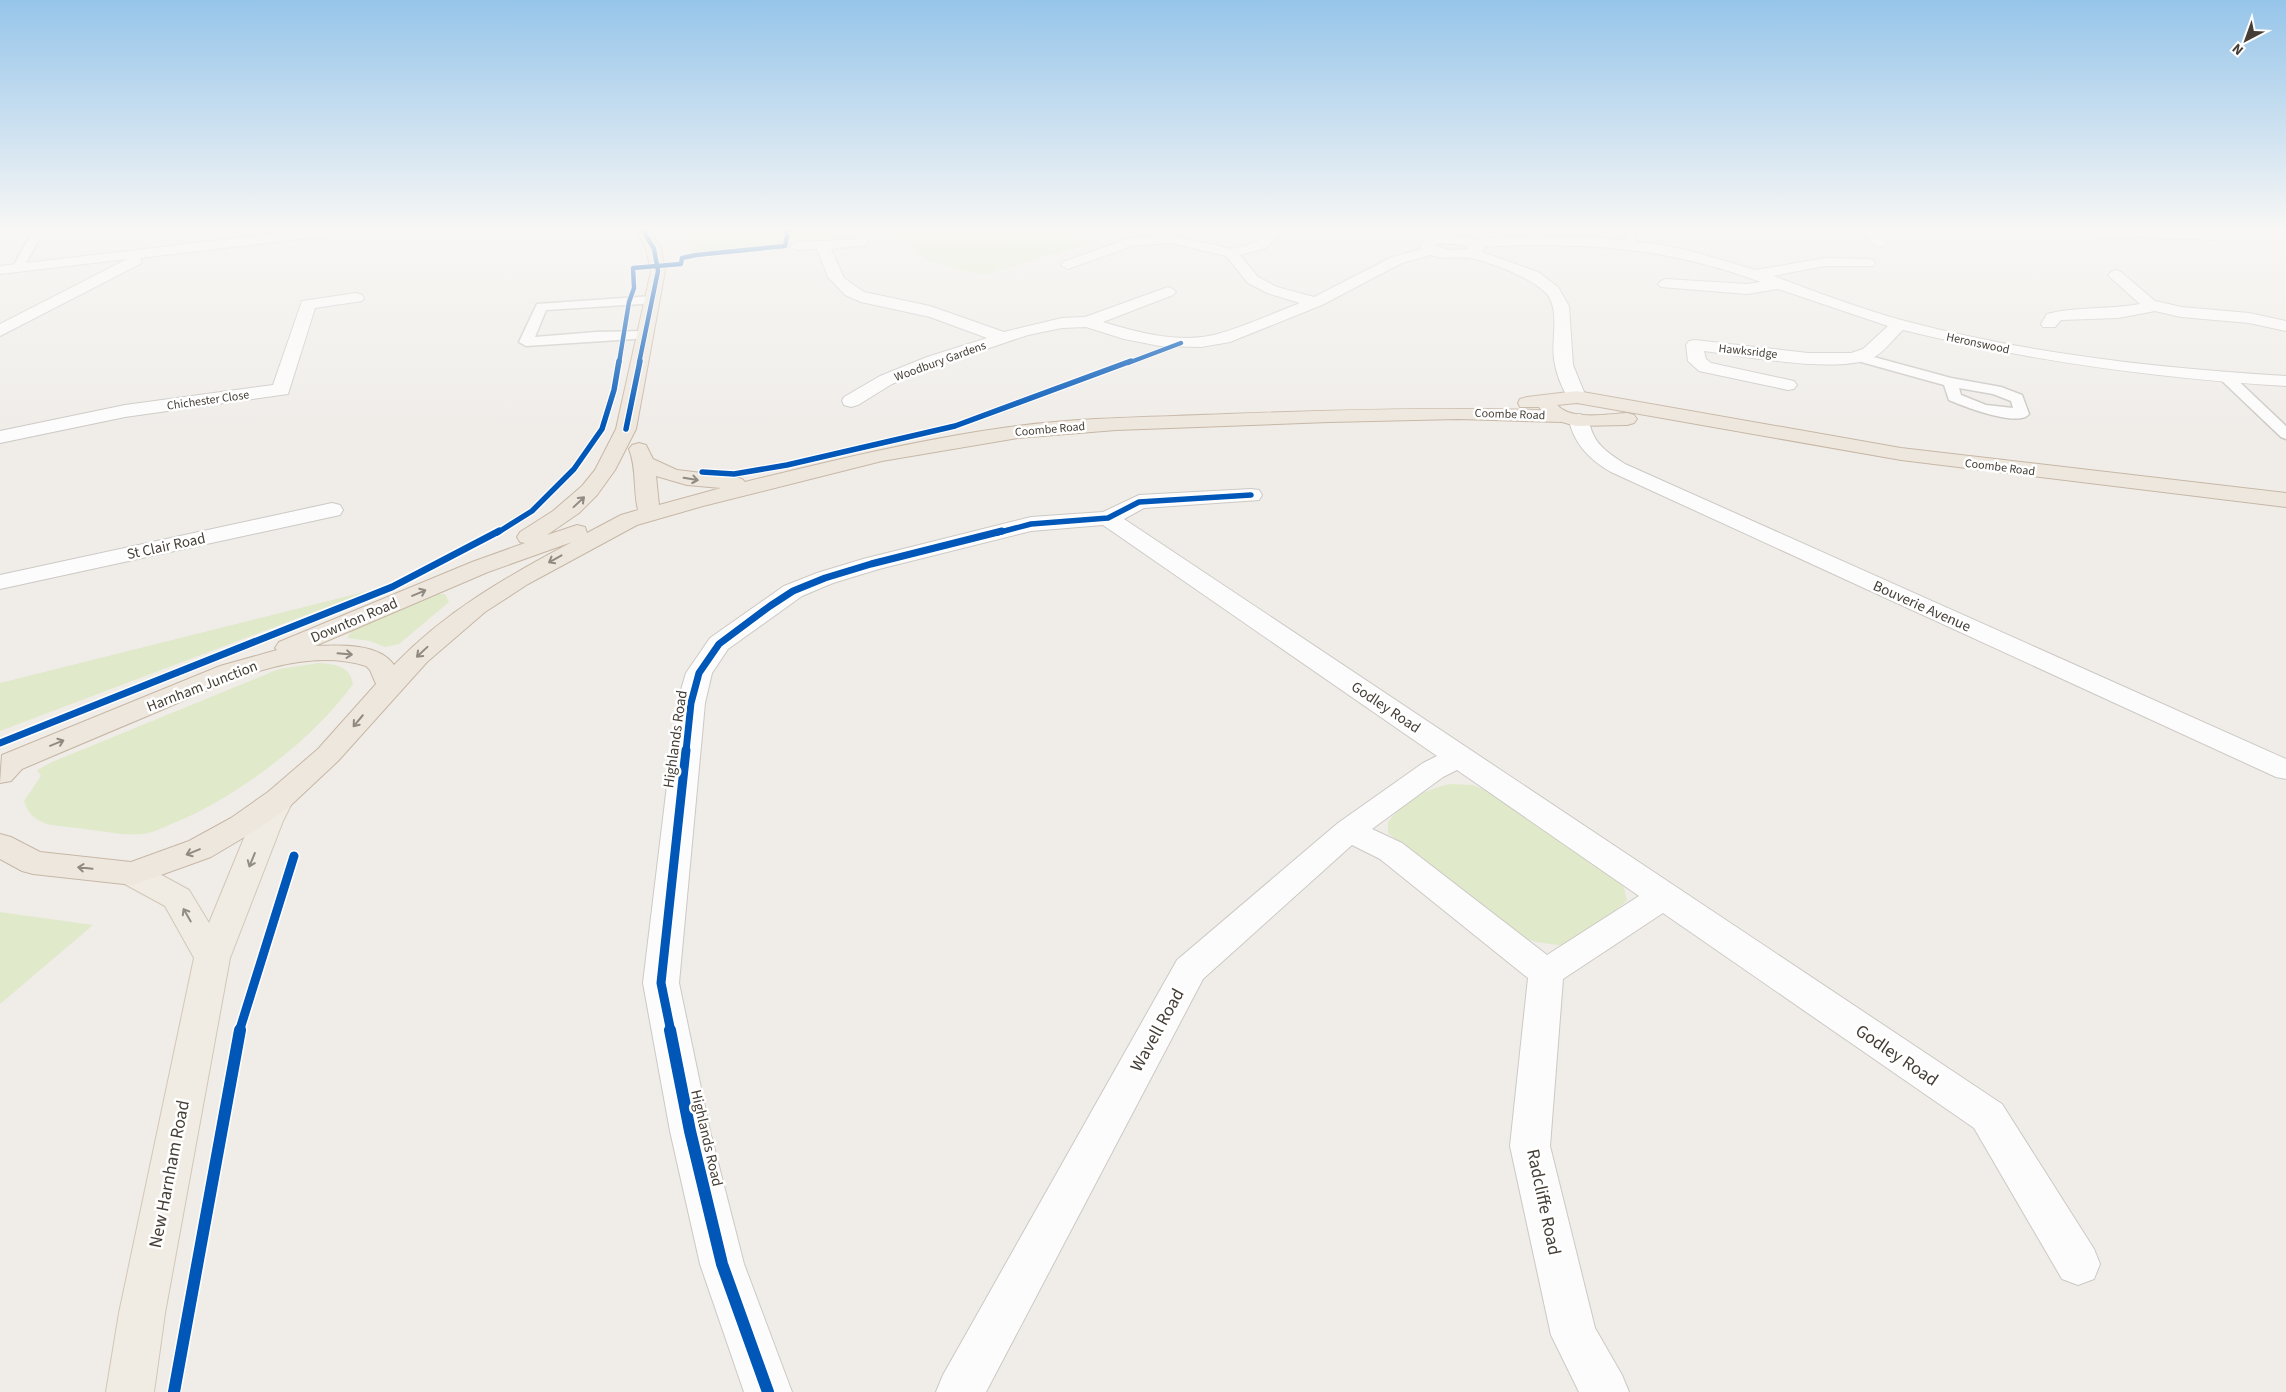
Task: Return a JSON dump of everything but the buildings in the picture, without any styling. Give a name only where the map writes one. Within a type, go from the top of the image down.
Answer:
[{"type":"highway","name":"Downton Road","points":[[480,567],[564,515],[594,487],[607,467],[615,446],[626,429],[654,295]]},
{"type":"highway","name":"Coombe Road","points":[[640,517],[758,484],[918,448],[1018,432],[1158,422],[1579,409],[1716,422],[1901,454],[2286,500]]},
{"type":"highway","points":[[0,863],[33,863],[133,874],[176,859],[218,840],[279,799],[328,755],[390,685],[445,632],[476,608],[520,579],[640,517],[647,481],[645,463],[638,446],[626,429]]},
{"type":"highway","points":[[645,463],[670,475],[687,479],[758,484]]},
{"type":"highway","name":"Downton Road","points":[[229,672],[480,567],[572,533],[640,517]]},
{"type":"highway","name":"Harnham Junction","points":[[4,767],[229,672],[288,656],[308,653],[348,654],[375,660],[382,668],[390,685]]},
{"type":"highway","points":[[0,845],[33,863]]},
{"type":"main road","name":"New Harnham Road","points":[[130,1392],[142,1313],[212,958],[268,821],[279,799]]},
{"type":"main road","points":[[133,874],[177,898],[212,958]]},
{"type":"street","points":[[0,331],[70,295]]},
{"type":"street","name":"Woodbury Gardens","points":[[864,295],[881,302],[928,311],[1004,338]]},
{"type":"street","name":"Woodbury Gardens","points":[[851,401],[886,380],[933,361],[1004,338],[1062,323],[1088,322],[1160,295]]},
{"type":"street","points":[[1290,295],[1316,302]]},
{"type":"street","name":"Woodbury Gardens","points":[[1088,322],[1130,335],[1160,341],[1201,342],[1224,338],[1330,295]]},
{"type":"street","name":"Bouverie Avenue","points":[[1555,295],[1558,298],[1562,320],[1562,355],[1579,409],[1582,434],[1600,457],[1618,468],[2286,770]]},
{"type":"street","name":"Heronswood","points":[[1812,295],[1900,325],[1979,344],[2064,360],[2120,367],[2286,381]]},
{"type":"street","points":[[2138,295],[2148,304],[2181,312],[2282,319]]},
{"type":"street","name":"Chichester Close","points":[[0,437],[125,411],[281,390],[308,304],[356,298]]},
{"type":"street","points":[[2049,324],[2053,317],[2061,315],[2118,313],[2155,306]]},
{"type":"street","points":[[1859,357],[1872,350],[1885,336],[1900,325]]},
{"type":"street","name":"Hawksridge","points":[[1788,386],[1704,368],[1697,361],[1695,345],[1816,358],[1859,357]]},
{"type":"street","name":"Highlands Road","points":[[768,1392],[722,1264],[690,1131],[661,983],[691,703],[699,673],[719,644],[747,622],[793,591],[825,578],[871,564],[1032,524],[1108,518],[1139,502],[1251,495]]},
{"type":"street","name":"St Clair Road","points":[[0,582],[332,510]]},
{"type":"street","name":"Godley Road","points":[[1108,518],[1988,1116],[2078,1264]]},
{"type":"street","name":"Wavell Road","points":[[960,1392],[1190,970],[1349,830],[1432,770],[1459,756]]},
{"type":"street","points":[[1349,830],[1390,851],[1546,973],[1663,896]]},
{"type":"street","name":"Radcliffe Road","points":[[1546,973],[1530,1146],[1574,1335],[1605,1392]]},
{"type":"lane","points":[[645,335],[574,337],[555,330],[524,345],[541,307],[653,300]]},
{"type":"lane","points":[[596,336],[603,303]]},
{"type":"lane","points":[[574,337],[582,304]]},
{"type":"lane","points":[[555,330],[562,306]]},
{"type":"lane","points":[[1859,357],[1950,382]]},
{"type":"lane","points":[[2226,377],[2286,434]]},
{"type":"green space","points":[[372,590],[0,731],[0,683]]},
{"type":"green space","points":[[436,594],[445,594],[449,602],[399,644],[385,647],[370,641],[347,638],[352,630]]},
{"type":"green space","points":[[319,663],[341,667],[349,673],[353,684],[317,726],[272,765],[223,798],[198,812],[154,831],[118,834],[52,825],[38,820],[28,810],[24,801],[41,776],[37,770],[52,762],[279,669]]},
{"type":"green space","points":[[1450,784],[1473,785],[1491,793],[1623,885],[1627,900],[1565,946],[1536,942],[1521,937],[1388,833],[1388,822],[1408,802],[1423,793]]},
{"type":"green space","points":[[0,912],[93,925],[0,1004]]},
{"type":"cycle path","points":[[0,743],[392,587],[486,539],[532,511],[574,469],[602,429],[614,390],[632,295]]},
{"type":"cycle path","points":[[626,429],[653,295]]},
{"type":"cycle path","points":[[702,472],[734,474],[787,465],[955,426],[1181,343]]},
{"type":"cycle path","points":[[768,1392],[722,1264],[690,1131],[661,983],[691,703],[699,673],[719,644],[793,591],[825,578],[871,564],[1031,524],[1108,518],[1139,502],[1251,495]]},
{"type":"cycle path","points":[[174,1392],[237,1039],[294,856]]}]
